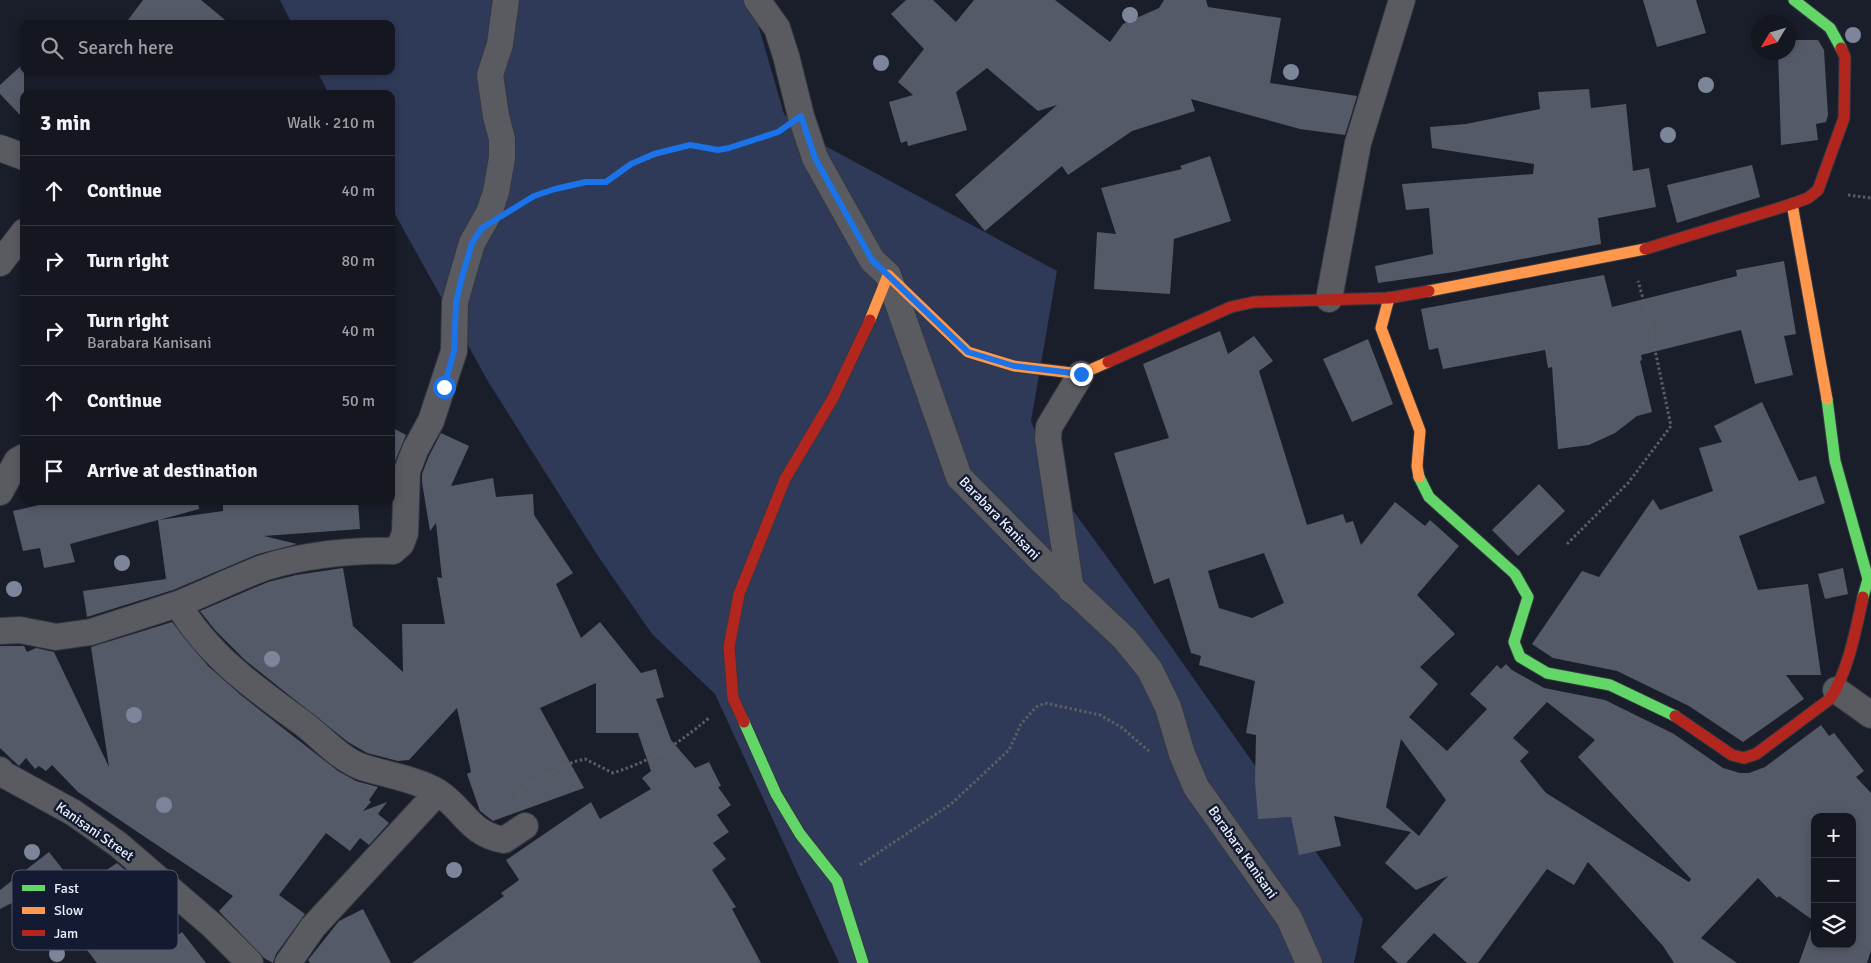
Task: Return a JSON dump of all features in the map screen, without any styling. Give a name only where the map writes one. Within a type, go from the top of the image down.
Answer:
[{"type":"street","points":[[0,631],[20,630],[56,637],[91,632],[178,604],[264,568],[344,553],[373,550],[393,551],[402,544],[405,533],[407,471],[414,450],[431,421],[444,387],[454,351],[456,302],[462,277],[472,243],[489,213],[496,192],[502,158],[502,139],[496,116],[490,76],[500,44],[506,0]]},
{"type":"street","name":"Barabara Kanisani","points":[[757,0],[777,28],[801,116],[815,158],[872,260],[888,275],[958,476],[1071,590],[1125,639],[1150,670],[1168,707],[1182,754],[1196,787],[1289,918],[1309,963]]},
{"type":"street","points":[[1329,299],[1358,143],[1402,0]]},
{"type":"street","points":[[863,963],[837,881],[800,834],[776,794],[733,698],[729,647],[738,594],[784,480],[833,398],[861,341],[888,275],[968,352],[1014,366],[1081,374],[1180,332],[1231,306],[1254,302],[1389,298],[1630,254],[1792,204],[1808,198],[1818,190],[1844,118],[1845,57],[1830,28],[1794,0]]},
{"type":"street","points":[[0,148],[20,156]]},
{"type":"street","points":[[1389,298],[1381,328],[1420,431],[1416,466],[1419,479],[1438,506],[1482,543],[1515,574],[1524,586],[1528,597],[1514,642],[1520,657],[1547,673],[1610,685],[1682,720],[1732,755],[1744,758],[1756,754],[1830,699],[1836,690],[1870,579],[1836,461],[1792,204]]},
{"type":"street","points":[[0,263],[20,237]]},
{"type":"street","points":[[1071,590],[1060,502],[1048,439],[1050,427],[1081,374]]},
{"type":"street","points":[[0,492],[17,461],[20,460]]},
{"type":"street","points":[[178,604],[188,621],[246,682],[340,754],[361,766],[382,771],[438,792],[488,837],[504,840],[525,826]]},
{"type":"street","points":[[1836,690],[1871,715]]},
{"type":"street","name":"Kanisani Street","points":[[0,770],[3,774],[74,813],[119,845],[148,870]]},
{"type":"street","points":[[288,963],[313,927],[438,792]]},
{"type":"street","name":"Kanisani Street","points":[[178,896],[214,927],[250,963]]},
{"type":"path","points":[[519,206],[534,196],[555,189],[586,182],[606,182],[631,164],[678,147],[690,145],[718,150],[756,140],[778,132],[801,116]]},
{"type":"path","points":[[1567,544],[1628,483],[1671,426],[1647,312],[1630,254]]},
{"type":"path","points":[[525,826],[518,796],[521,789],[573,762],[585,759],[613,773],[646,762],[677,745],[733,698]]},
{"type":"path","points":[[837,881],[951,804],[1009,750],[1021,724],[1036,707],[1045,704],[1100,715],[1121,727],[1154,754]]},
{"type":"shaded area","points":[[280,0],[751,0],[784,114],[816,141],[1057,271],[1031,421],[1061,494],[1144,608],[1363,919],[1354,963],[839,963],[715,694],[652,634],[598,556],[489,383],[395,214],[395,90],[327,90],[319,75],[395,75],[395,20],[290,20]]},
{"type":"building","points":[[143,0],[201,0],[225,20],[128,20]]},
{"type":"building","points":[[906,0],[933,0],[956,22],[974,0],[1055,0],[1110,42],[1123,24],[1159,8],[1164,0],[1206,0],[1208,7],[1281,18],[1270,83],[1357,96],[1345,135],[1300,129],[1191,99],[1195,111],[1132,131],[1068,175],[1062,166],[985,231],[955,195],[1057,105],[1038,111],[987,68],[956,92],[967,130],[908,146],[907,141],[901,143],[889,102],[913,95],[898,82],[924,49],[891,14]]},
{"type":"building","points":[[1643,0],[1696,0],[1706,33],[1657,47]]},
{"type":"building","points":[[1796,40],[1818,40],[1824,50],[1828,115],[1826,122],[1816,124],[1818,140],[1781,145],[1778,60],[1796,60]]},
{"type":"building","points":[[20,67],[20,75],[24,75],[24,90],[20,90],[20,115],[0,94],[0,85]]},
{"type":"building","points":[[1589,89],[1591,108],[1626,104],[1633,171],[1649,168],[1656,207],[1598,218],[1601,244],[1454,272],[1378,283],[1375,266],[1433,254],[1429,208],[1406,210],[1402,184],[1533,174],[1534,164],[1432,148],[1430,127],[1466,124],[1540,109],[1538,92]]},
{"type":"building","points":[[1210,156],[1231,221],[1174,239],[1170,294],[1094,289],[1097,232],[1116,234],[1101,188],[1182,169],[1180,166]]},
{"type":"building","points":[[1752,165],[1760,197],[1677,223],[1667,185]]},
{"type":"building","points":[[1784,261],[1796,334],[1784,336],[1793,375],[1755,384],[1741,330],[1641,355],[1642,360],[1640,361],[1652,412],[1637,416],[1615,433],[1589,445],[1558,449],[1552,367],[1548,368],[1545,350],[1443,369],[1438,348],[1429,350],[1421,309],[1604,275],[1612,307],[1737,276],[1736,270]]},
{"type":"building","points":[[1220,331],[1228,354],[1254,336],[1273,361],[1259,371],[1307,525],[1343,514],[1346,523],[1353,521],[1361,545],[1395,502],[1425,526],[1430,520],[1459,546],[1417,595],[1455,634],[1420,667],[1438,684],[1409,717],[1447,751],[1487,709],[1470,694],[1497,665],[1501,669],[1506,664],[1512,670],[1544,688],[1605,700],[1674,734],[1723,768],[1740,773],[1749,773],[1765,767],[1821,725],[1829,736],[1834,733],[1864,771],[1856,777],[1871,793],[1871,951],[1867,963],[1799,963],[1811,929],[1811,948],[1856,948],[1856,813],[1811,813],[1811,919],[1779,896],[1777,898],[1758,878],[1701,938],[1737,963],[1674,963],[1663,946],[1588,862],[1574,885],[1547,869],[1478,963],[1467,963],[1434,933],[1406,963],[1398,963],[1381,947],[1448,876],[1416,890],[1385,863],[1411,832],[1334,816],[1341,846],[1299,855],[1291,817],[1258,819],[1255,781],[1256,735],[1246,733],[1255,681],[1199,665],[1201,656],[1191,653],[1169,578],[1154,584],[1114,453],[1169,438],[1143,364]],"holes":[[[1264,553],[1284,603],[1252,618],[1219,608],[1208,571]],[[1547,702],[1595,740],[1578,757],[1691,879],[1689,882],[1546,793],[1520,761],[1529,752],[1513,738]],[[1401,739],[1446,800],[1419,836],[1386,807]]]},
{"type":"building","points":[[1368,339],[1393,404],[1352,422],[1323,359]]},
{"type":"building","points":[[1762,402],[1799,481],[1816,476],[1825,503],[1739,536],[1758,590],[1808,584],[1821,675],[1786,675],[1804,699],[1743,742],[1689,706],[1617,671],[1553,658],[1532,644],[1582,571],[1599,577],[1653,499],[1660,510],[1713,491],[1699,448],[1722,442],[1714,426]]},
{"type":"building","points":[[395,429],[406,435],[395,461]]},
{"type":"building","points":[[441,433],[469,446],[451,486],[493,478],[496,497],[533,494],[534,515],[573,573],[556,584],[581,638],[600,622],[641,673],[656,669],[664,697],[656,699],[671,740],[695,768],[709,762],[721,786],[718,787],[731,805],[717,815],[729,832],[713,843],[726,859],[712,870],[736,907],[732,909],[761,963],[412,963],[504,896],[501,893],[519,880],[506,860],[591,802],[600,819],[651,789],[642,778],[651,771],[638,733],[596,733],[596,683],[540,708],[584,788],[493,821],[480,811],[467,774],[471,772],[457,708],[409,760],[398,761],[367,753],[348,742],[245,660],[215,630],[200,611],[268,582],[296,575],[343,568],[353,626],[403,672],[402,624],[445,624],[437,577],[442,578],[436,523],[430,531],[422,482],[422,474]]},
{"type":"building","points":[[1539,484],[1565,511],[1518,556],[1492,530]]},
{"type":"building","points":[[39,505],[198,505],[199,509],[159,520],[223,511],[223,505],[358,505],[360,529],[264,536],[297,544],[258,554],[173,590],[87,617],[83,591],[166,579],[158,520],[70,544],[75,562],[44,568],[40,548],[23,551],[13,511]]},
{"type":"building","points":[[1843,568],[1848,594],[1825,599],[1818,574]]},
{"type":"building","points":[[172,622],[208,666],[242,696],[338,771],[356,781],[378,787],[369,800],[371,802],[363,811],[387,802],[378,814],[389,823],[369,845],[360,838],[350,851],[326,833],[279,895],[305,914],[276,954],[273,963],[264,958],[219,911],[233,896],[78,792],[52,765],[46,771],[39,766],[35,769],[26,758],[19,766],[0,748],[0,646],[24,646],[27,652],[36,648],[54,652],[109,767],[91,647]]},
{"type":"building","points":[[49,852],[63,870],[26,870]]},
{"type":"building","points":[[117,863],[125,870],[106,870]]},
{"type":"building","points":[[12,881],[12,903],[0,909],[0,890]]},
{"type":"building","points":[[363,909],[391,963],[310,963],[308,960],[339,921]]},
{"type":"building","points":[[182,932],[206,963],[97,963],[87,950],[178,950],[178,935]]},
{"type":"traffic: fast","points":[[1794,0],[1830,28],[1841,48]]},
{"type":"traffic: fast","points":[[1827,399],[1835,461],[1868,579],[1863,597]]},
{"type":"traffic: fast","points":[[1419,477],[1429,497],[1515,574],[1528,597],[1514,642],[1520,657],[1547,673],[1610,685],[1675,716]]},
{"type":"traffic: fast","points":[[744,722],[776,794],[800,834],[837,881],[863,963]]},
{"type":"traffic: slow","points":[[1792,204],[1827,399]]},
{"type":"traffic: slow","points":[[1429,291],[1645,249]]},
{"type":"traffic: slow","points":[[870,320],[888,275],[968,352],[1014,366],[1081,374],[1108,362]]},
{"type":"traffic: slow","points":[[1389,298],[1381,328],[1420,431],[1417,466],[1419,477]]},
{"type":"traffic: jam","points":[[1645,249],[1792,204],[1808,198],[1818,190],[1844,118],[1845,57],[1841,48]]},
{"type":"traffic: jam","points":[[1108,362],[1231,307],[1254,302],[1389,298],[1429,291]]},
{"type":"traffic: jam","points":[[744,722],[733,698],[729,647],[739,594],[785,479],[833,398],[870,320]]},
{"type":"traffic: jam","points":[[1675,716],[1732,755],[1744,758],[1756,754],[1830,699],[1847,663],[1863,597]]},
{"type":"route","points":[[444,387],[454,351],[456,302],[472,243],[482,228],[534,196],[586,182],[606,182],[615,178],[631,164],[654,154],[678,147],[690,145],[718,150],[756,140],[778,132],[801,116],[815,158],[872,260],[968,352],[1014,366],[1081,374]]}]
